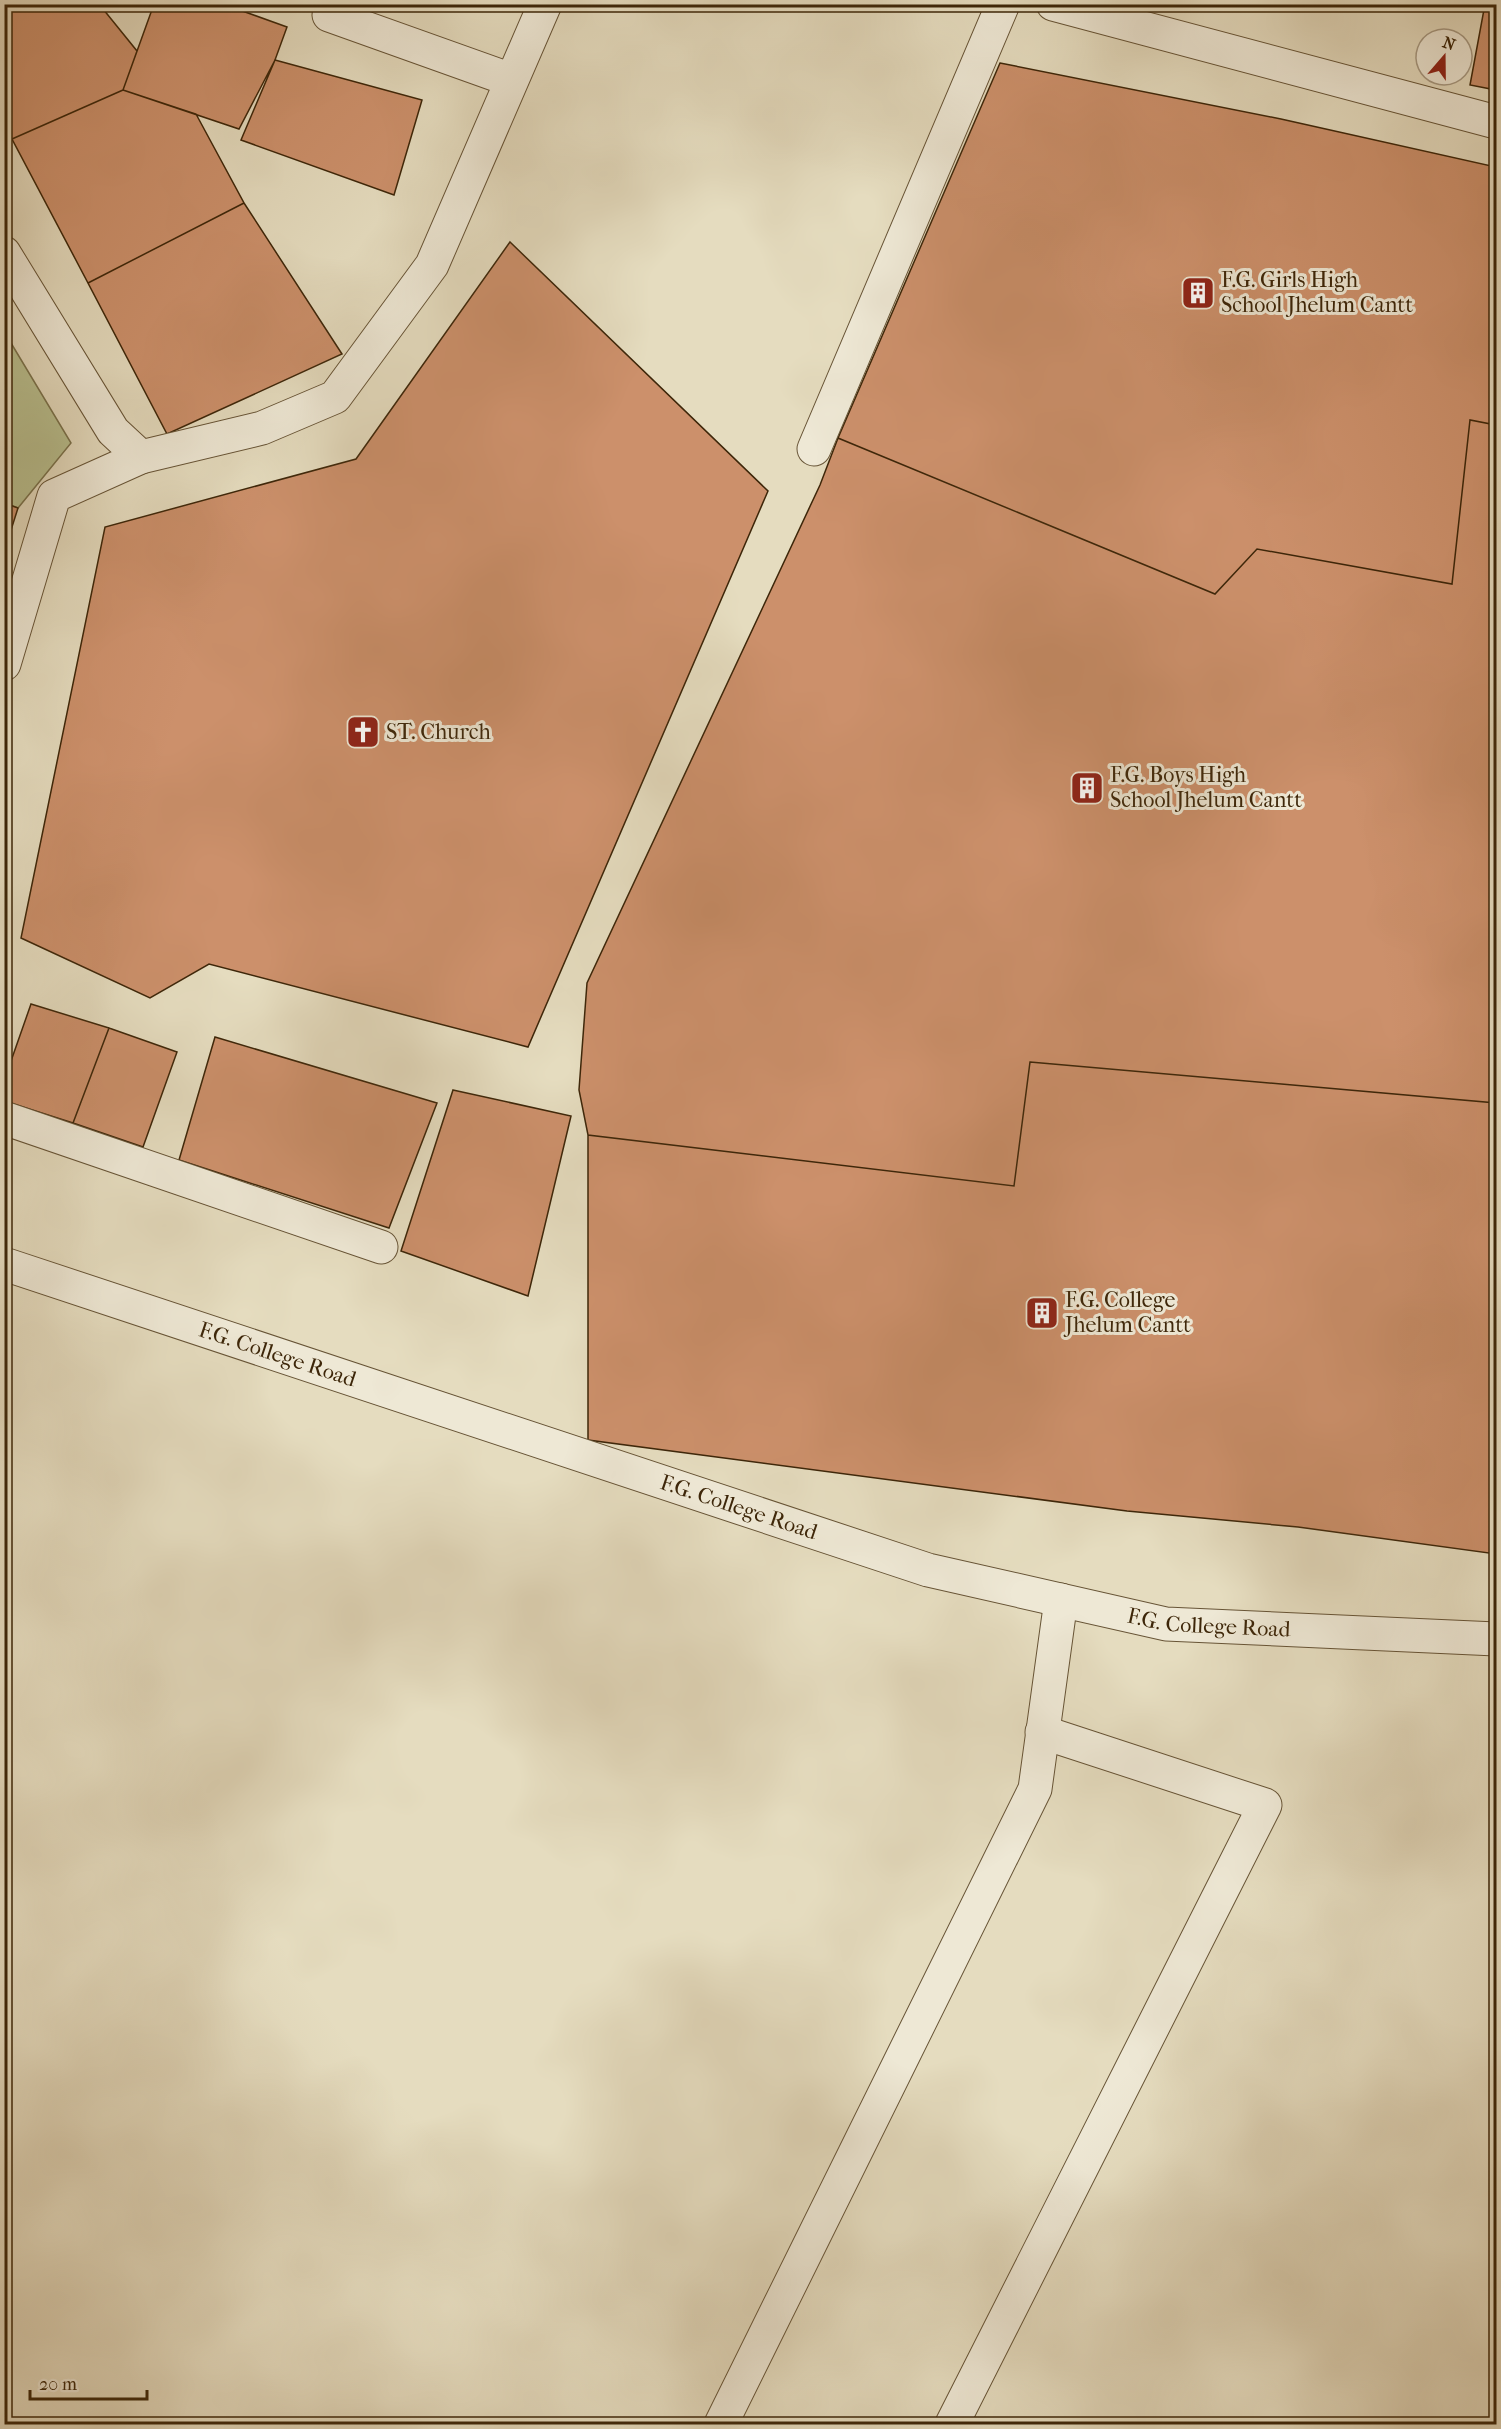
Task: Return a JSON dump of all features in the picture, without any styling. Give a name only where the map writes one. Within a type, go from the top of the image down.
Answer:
[{"type":"street","points":[[4,664],[54,496],[141,457],[262,428],[335,397],[432,265],[545,4]]},
{"type":"street","points":[[814,449],[1003,4]]},
{"type":"street","points":[[1053,4],[1497,122]]},
{"type":"street","points":[[329,15],[511,80]]},
{"type":"street","points":[[4,254],[113,431],[141,457]]},
{"type":"street","points":[[4,1118],[381,1247]]},
{"type":"street","name":"F.G. College Road","points":[[4,1264],[928,1570],[1166,1624],[1497,1639]]},
{"type":"street","points":[[721,2424],[1035,1789],[1061,1600]]},
{"type":"street","points":[[952,2424],[1265,1805],[1042,1732]]},
{"type":"green space","points":[[5,333],[71,443],[18,508],[5,503]]},
{"type":"building","points":[[4,4],[99,4],[137,51],[123,90],[12,139],[4,124]]},
{"type":"building","points":[[154,4],[223,4],[287,27],[275,60],[239,129],[123,90]]},
{"type":"building","points":[[1485,4],[1496,4],[1496,90],[1474,86],[1474,63]]},
{"type":"building","points":[[275,60],[422,100],[394,195],[241,140]]},
{"type":"building","name":"F.G. Girls High School Jhelum Cantt","points":[[1000,63],[1281,119],[1496,167],[1496,425],[1470,420],[1452,584],[1257,549],[1215,594],[838,438]]},
{"type":"building","points":[[123,90],[196,114],[244,203],[88,283],[12,139]]},
{"type":"building","points":[[244,203],[342,354],[167,434],[88,283]]},
{"type":"building","name":"ST. Church","points":[[510,242],[768,491],[528,1047],[209,964],[150,998],[21,938],[105,527],[356,459]]},
{"type":"building","name":"F.G. Boys High School Jhelum Cantt","points":[[1470,420],[1496,425],[1496,1103],[1030,1062],[1014,1186],[588,1135],[579,1090],[587,983],[820,485],[838,438],[1215,594],[1257,549],[1452,584]]},
{"type":"building","points":[[4,503],[18,508],[4,552]]},
{"type":"building","points":[[31,1004],[109,1028],[73,1123],[4,1101],[4,1081]]},
{"type":"building","points":[[109,1028],[177,1052],[143,1147],[73,1123]]},
{"type":"building","points":[[215,1037],[437,1103],[389,1228],[179,1160]]},
{"type":"building","name":"F.G. College Jhelum Cantt","points":[[1030,1062],[1496,1103],[1496,1554],[1298,1527],[1127,1511],[588,1440],[588,1135],[1014,1186]]},
{"type":"building","points":[[453,1090],[571,1116],[528,1296],[401,1251]]},
{"type":"place","name":"F.G. Girls High School Jhelum Cantt","points":[[1198,293]]},
{"type":"place","name":"ST. Church","points":[[363,732]]},
{"type":"place","name":"F.G. Boys High School Jhelum Cantt","points":[[1087,788]]},
{"type":"place","name":"F.G. College Jhelum Cantt","points":[[1042,1313]]}]
